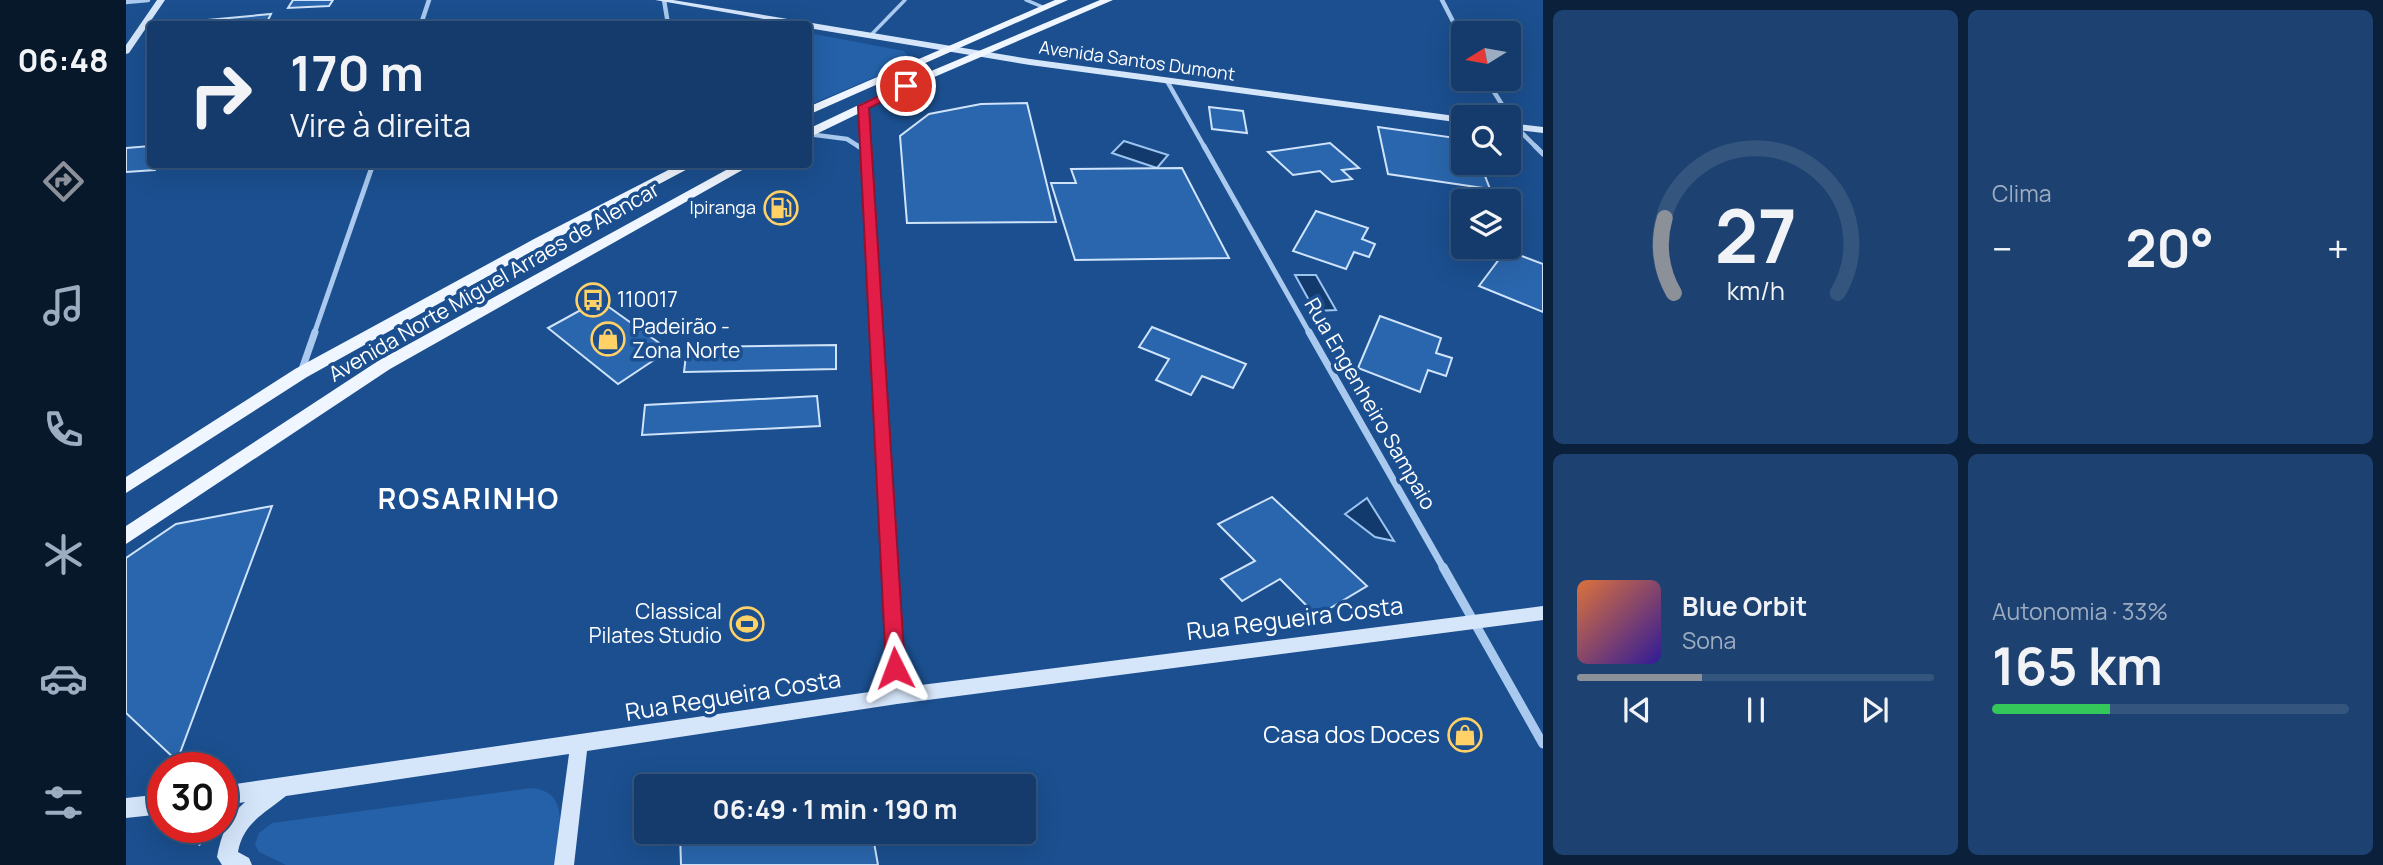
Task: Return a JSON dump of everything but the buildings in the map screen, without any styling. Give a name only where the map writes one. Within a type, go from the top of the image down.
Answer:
[{"type":"main road","points":[[812,110],[1063,0]]},
{"type":"main road","points":[[812,132],[978,54],[1108,0]]},
{"type":"main road","name":"Avenida Norte Miguel Arraes de Alencar","points":[[126,486],[300,373],[539,242],[683,168]]},
{"type":"main road","name":"Avenida Norte Miguel Arraes de Alencar","points":[[126,536],[384,365],[740,168]]},
{"type":"street","points":[[126,2],[148,0]]},
{"type":"street","points":[[126,51],[161,0]]},
{"type":"street","points":[[422,21],[429,0]]},
{"type":"street","points":[[662,0],[667,21]]},
{"type":"street","name":"Avenida Santos Dumont","points":[[662,0],[783,21]]},
{"type":"street","points":[[1443,0],[1453,21]]},
{"type":"street","name":"Avenida Santos Dumont","points":[[812,26],[978,54],[1451,118]]},
{"type":"street","name":"Rua Engenheiro Sampaio","points":[[1167,81],[1543,744]]},
{"type":"street","points":[[863,106],[897,696]]},
{"type":"street","points":[[1521,128],[1543,130]]},
{"type":"street","points":[[812,135],[847,139],[866,151]]},
{"type":"street","points":[[1521,135],[1543,154]]},
{"type":"street","points":[[300,373],[372,168]]},
{"type":"street","name":"Rua Regueira Costa","points":[[238,794],[897,696],[1543,613]]},
{"type":"street","points":[[564,865],[579,744]]},
{"type":"street","points":[[234,861],[229,836],[246,811],[282,788]]},
{"type":"street","points":[[128,808],[147,806]]},
{"type":"lane","points":[[870,36],[905,0]]},
{"type":"lane","points":[[1026,0],[1045,8]]},
{"type":"path","points":[[197,843],[234,861]]},
{"type":"shaded area","points":[[812,34],[904,51],[910,58],[906,64],[812,104]]},
{"type":"shaded area","points":[[1124,141],[1168,155],[1157,168],[1112,153]]},
{"type":"shaded area","points":[[1295,275],[1316,275],[1336,310],[1315,311]]},
{"type":"shaded area","points":[[1367,498],[1394,541],[1375,537],[1345,514]]},
{"type":"shaded area","points":[[532,788],[545,791],[558,807],[560,829],[554,865],[286,865],[259,852],[255,845],[259,833],[272,823]]},
{"type":"place","name":"Ipiranga","points":[[781,208]]},
{"type":"place","name":"110017","points":[[593,300]]},
{"type":"place","name":"Padeirão - Zona Norte","points":[[608,339]]},
{"type":"place","name":"Classical Pilates Studio","points":[[747,624]]},
{"type":"place","name":"Casa dos Doces","points":[[1465,735]]},
{"type":"district","name":"ROSARINHO","points":[[469,499]]},
{"type":"route","points":[[895,668],[863,106],[906,86]]}]
